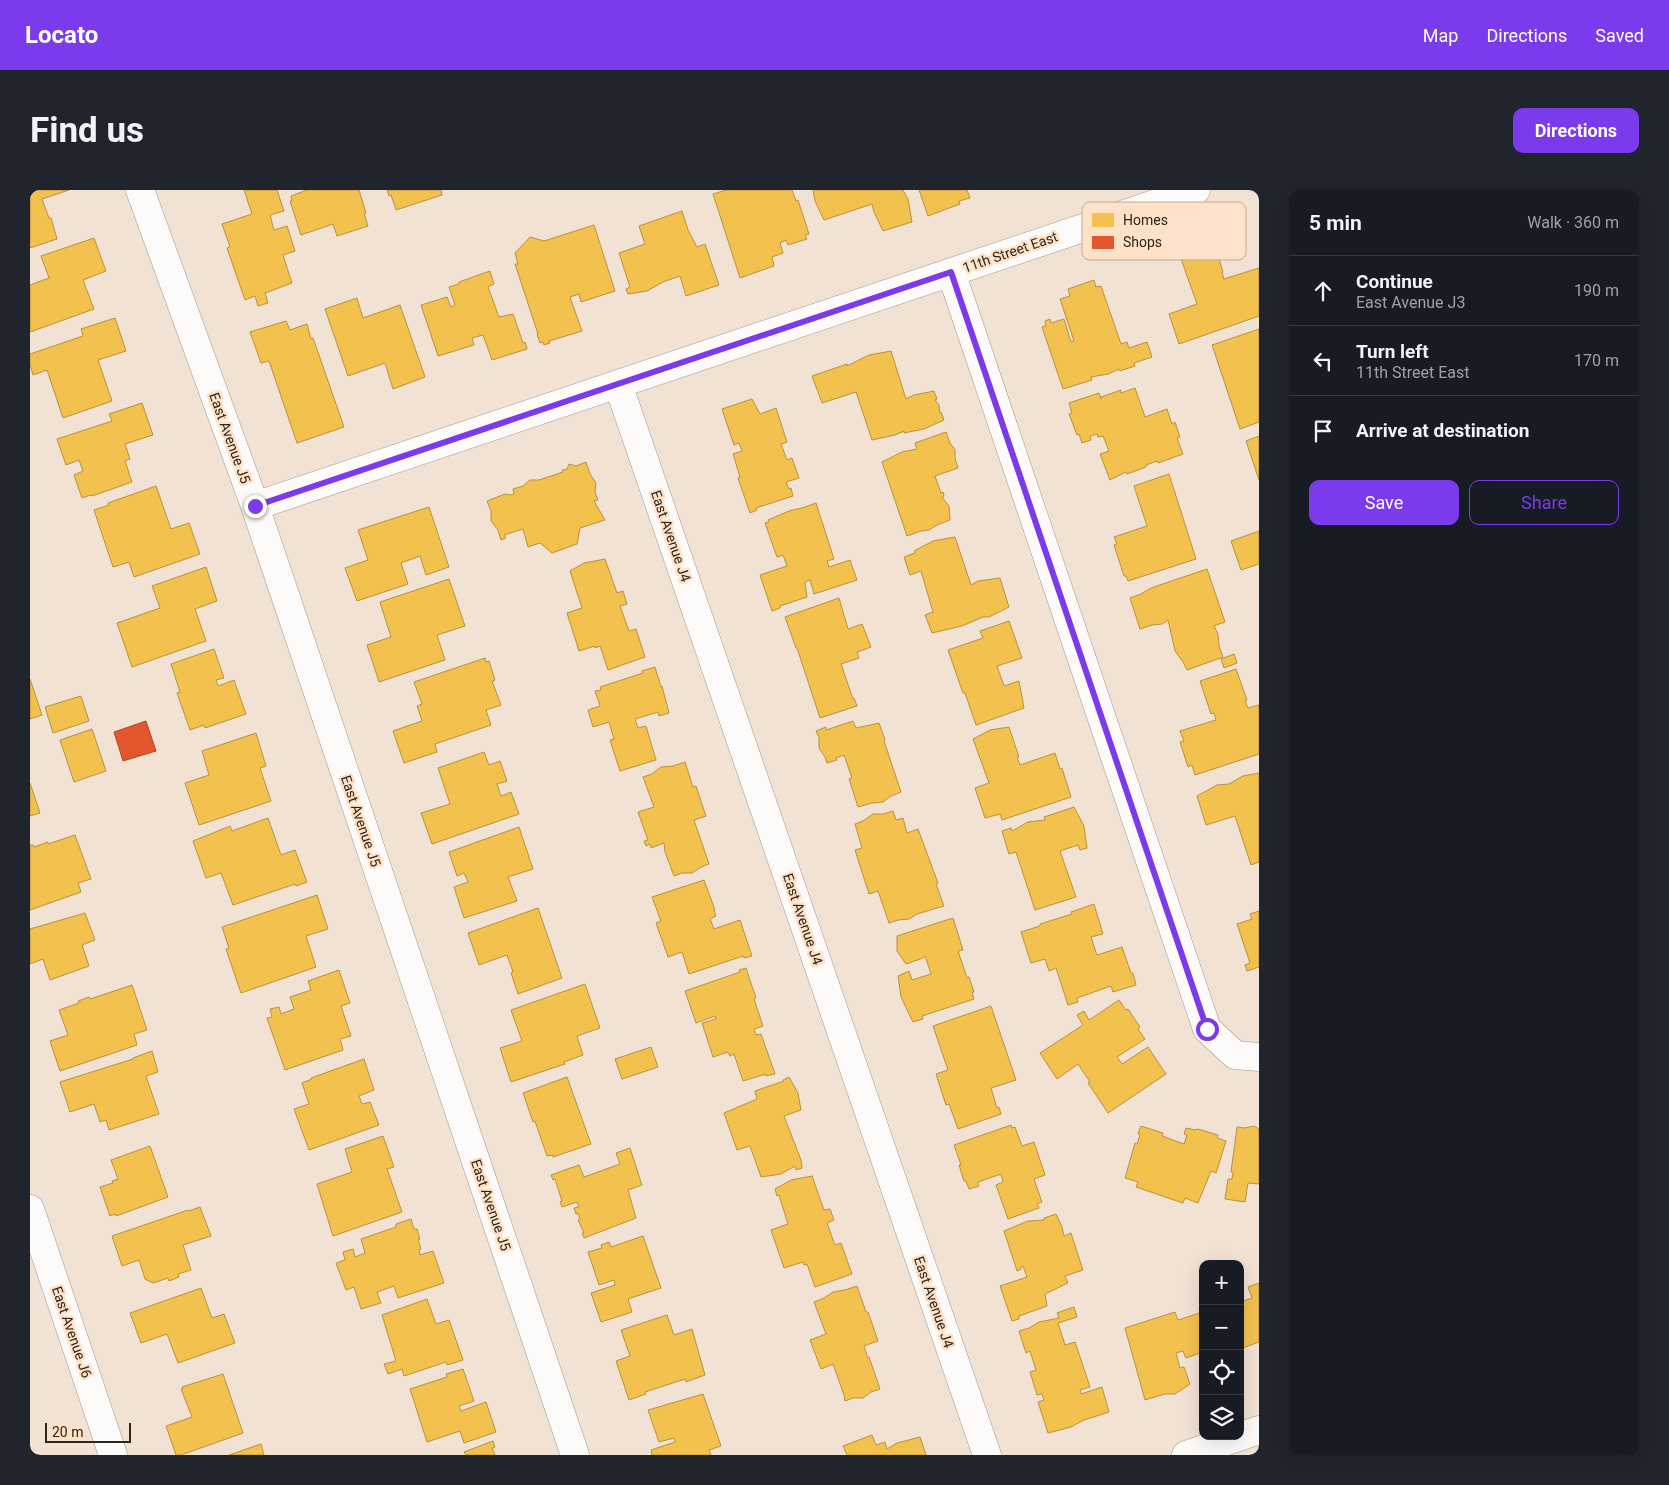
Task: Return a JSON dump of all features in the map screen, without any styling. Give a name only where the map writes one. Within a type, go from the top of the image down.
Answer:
[{"type":"street","name":"East Avenue J5","points":[[140,190],[255,506],[576,1455]]},
{"type":"street","name":"11th Street East","points":[[1160,202],[1196,190]]},
{"type":"street","name":"11th Street East","points":[[255,506],[1082,228]]},
{"type":"street","points":[[951,272],[1207,1029],[1247,1056]]},
{"type":"street","name":"East Avenue J4","points":[[618,384],[987,1455]]},
{"type":"street","name":"East Avenue J6","points":[[30,1209],[114,1455]]},
{"type":"street","points":[[1186,1455],[1259,1430]]},
{"type":"building: Homes","points":[[30,190],[69,190],[42,199],[49,218],[51,218],[57,239],[30,248]]},
{"type":"building: Homes","points":[[244,190],[277,190],[284,211],[270,215],[274,230],[287,226],[295,251],[283,255],[292,283],[265,293],[268,303],[258,306],[255,296],[245,300],[227,248],[230,247],[222,224],[252,214]]},
{"type":"building: Homes","points":[[307,190],[359,190],[368,226],[337,236],[333,224],[301,235],[290,201],[292,201],[291,196]]},
{"type":"building: Homes","points":[[387,190],[441,190],[442,195],[396,210],[391,195],[389,196]]},
{"type":"building: Homes","points":[[726,190],[792,190],[796,201],[798,200],[809,234],[805,235],[807,239],[788,245],[786,240],[780,243],[783,253],[772,257],[774,266],[740,278],[713,194]]},
{"type":"building: Homes","points":[[813,190],[903,190],[908,199],[912,222],[883,231],[872,204],[824,220],[815,201]]},
{"type":"building: Homes","points":[[919,190],[967,190],[970,198],[959,201],[960,204],[928,216]]},
{"type":"building: Homes","points":[[682,211],[688,230],[697,247],[705,244],[719,285],[686,296],[680,276],[663,282],[647,291],[628,294],[626,289],[630,287],[619,253],[645,244],[639,226]]},
{"type":"building: Homes","points":[[594,225],[615,291],[581,302],[579,294],[570,297],[582,331],[549,341],[550,343],[544,345],[543,342],[540,343],[537,334],[515,264],[518,264],[515,253],[530,237],[544,241]]},
{"type":"building: Homes","points":[[94,238],[106,271],[83,280],[94,309],[30,332],[30,285],[49,278],[41,256]]},
{"type":"building: Homes","points":[[1181,260],[1219,260],[1224,279],[1259,268],[1259,316],[1179,344],[1169,314],[1197,304]]},
{"type":"building: Homes","points":[[490,271],[494,284],[488,287],[499,317],[513,314],[527,349],[492,360],[483,335],[472,338],[474,345],[438,356],[421,305],[447,297],[451,307],[455,305],[449,287]]},
{"type":"building: Homes","points":[[1094,280],[1096,287],[1101,286],[1121,344],[1127,342],[1129,348],[1147,342],[1152,357],[1134,363],[1135,366],[1091,377],[1092,380],[1063,389],[1042,327],[1046,326],[1045,321],[1050,319],[1051,323],[1064,319],[1071,342],[1074,341],[1060,299],[1070,296],[1068,289]]},
{"type":"building: Homes","points":[[357,298],[363,318],[400,305],[425,377],[393,389],[385,363],[348,376],[325,309]]},
{"type":"building: Homes","points":[[115,318],[126,351],[98,360],[112,401],[63,418],[47,370],[33,375],[30,365],[30,354],[83,336],[81,329]]},
{"type":"building: Homes","points":[[286,321],[290,330],[307,324],[344,427],[297,443],[269,361],[261,363],[250,332]]},
{"type":"building: Homes","points":[[1259,329],[1259,422],[1240,429],[1212,345]]},
{"type":"building: Homes","points":[[891,351],[906,399],[914,395],[934,391],[937,399],[935,400],[939,405],[940,413],[944,420],[924,429],[904,433],[904,431],[872,440],[856,392],[822,403],[812,376],[847,364],[847,366],[869,355]]},
{"type":"building: Homes","points":[[1135,388],[1145,417],[1167,409],[1172,424],[1175,422],[1180,437],[1177,438],[1183,454],[1158,463],[1157,461],[1127,474],[1126,472],[1110,480],[1100,454],[1109,451],[1103,436],[1098,437],[1097,434],[1090,436],[1091,440],[1082,443],[1069,414],[1072,413],[1069,403],[1099,393],[1101,399],[1101,397],[1121,390],[1121,393]]},
{"type":"building: Homes","points":[[752,399],[760,414],[776,408],[787,442],[781,444],[787,460],[792,458],[799,478],[786,482],[789,489],[791,488],[793,496],[756,508],[757,510],[750,513],[738,478],[740,477],[733,454],[742,451],[739,443],[734,445],[722,409]]},
{"type":"building: Homes","points":[[142,403],[153,435],[125,444],[130,459],[125,461],[132,482],[82,498],[74,475],[83,471],[79,460],[66,465],[57,439],[112,421],[109,414]]},
{"type":"building: Homes","points":[[946,432],[955,450],[958,468],[935,476],[941,493],[943,492],[944,496],[942,497],[949,506],[950,520],[929,530],[907,536],[882,462],[902,452],[917,449],[915,443]]},
{"type":"building: Homes","points":[[1259,436],[1259,480],[1246,441]]},
{"type":"building: Homes","points":[[586,462],[590,474],[596,483],[595,492],[598,500],[594,501],[605,520],[580,528],[577,544],[552,553],[540,543],[528,547],[523,529],[504,535],[506,538],[501,540],[498,530],[491,521],[491,511],[487,501],[505,494],[514,494],[513,489],[523,486],[530,480],[539,480],[563,472],[562,470],[567,469],[569,464],[576,466]]},
{"type":"building: Homes","points":[[1169,474],[1196,559],[1128,581],[1126,576],[1124,576],[1114,545],[1117,544],[1114,537],[1147,526],[1134,486]]},
{"type":"building: Homes","points":[[156,486],[171,529],[189,523],[200,554],[134,577],[129,562],[113,567],[94,510]]},
{"type":"building: Homes","points":[[816,503],[834,559],[827,561],[829,567],[850,560],[857,580],[814,594],[810,580],[805,582],[807,597],[780,606],[780,608],[772,611],[760,575],[787,566],[783,555],[777,557],[765,523],[789,511]]},
{"type":"building: Homes","points":[[429,507],[449,567],[426,575],[420,556],[401,563],[408,584],[357,601],[345,568],[368,560],[358,530]]},
{"type":"building: Homes","points":[[1259,531],[1259,564],[1241,570],[1231,541]]},
{"type":"building: Homes","points":[[955,537],[971,585],[978,581],[1000,578],[1009,607],[989,617],[983,617],[962,626],[932,633],[925,615],[933,612],[921,571],[910,575],[904,557],[915,553],[914,551],[933,541]]},
{"type":"building: Homes","points":[[605,559],[617,593],[623,591],[627,604],[620,606],[629,631],[636,629],[645,657],[608,670],[600,646],[579,651],[567,613],[582,608],[570,571],[584,563]]},
{"type":"building: Homes","points":[[206,567],[217,601],[195,609],[206,641],[132,667],[117,623],[160,608],[152,586]]},
{"type":"building: Homes","points":[[1207,569],[1225,622],[1214,626],[1218,634],[1219,646],[1223,657],[1187,670],[1175,651],[1168,620],[1162,624],[1140,629],[1130,598],[1151,588]]},
{"type":"building: Homes","points":[[449,579],[465,626],[437,635],[445,660],[379,682],[367,645],[391,637],[380,602]]},
{"type":"building: Homes","points":[[839,598],[848,629],[862,624],[871,647],[857,652],[859,658],[841,664],[857,706],[820,718],[785,617]]},
{"type":"building: Homes","points":[[1009,621],[1022,658],[997,666],[1004,686],[1019,681],[1024,708],[976,725],[948,650],[983,638],[980,631]]},
{"type":"building: Homes","points":[[214,649],[224,678],[216,680],[218,686],[234,680],[246,714],[205,728],[204,725],[190,730],[177,693],[180,692],[171,664]]},
{"type":"building: Homes","points":[[1234,654],[1237,663],[1224,668],[1221,659]]},
{"type":"building: Homes","points":[[485,658],[486,662],[489,661],[495,680],[492,681],[501,705],[486,710],[491,725],[435,744],[437,752],[404,763],[393,731],[422,721],[417,706],[422,704],[414,682]]},
{"type":"building: Homes","points":[[655,667],[669,713],[659,716],[658,712],[635,719],[638,728],[646,726],[656,760],[620,771],[610,740],[614,739],[609,722],[593,727],[588,710],[600,706],[595,691],[601,690],[600,687],[643,673],[642,671]]},
{"type":"building: Homes","points":[[1236,669],[1248,708],[1259,705],[1259,754],[1195,775],[1192,765],[1188,767],[1180,742],[1184,741],[1180,731],[1216,720],[1214,713],[1211,714],[1200,681]]},
{"type":"building: Homes","points":[[30,679],[42,715],[30,719]]},
{"type":"building: Homes","points":[[81,696],[89,721],[53,733],[45,707]]},
{"type":"building: Homes","points":[[853,721],[856,728],[879,723],[901,792],[883,802],[858,807],[849,779],[852,778],[844,755],[836,758],[837,760],[827,763],[819,748],[819,737],[816,731],[826,727],[826,730]]},
{"type":"building: Homes","points":[[1009,727],[1020,765],[1055,753],[1071,797],[1002,820],[1000,814],[985,818],[975,788],[989,783],[973,739],[990,730]]},
{"type":"building: Homes","points":[[92,729],[106,771],[74,782],[60,740]]},
{"type":"building: Homes","points":[[256,733],[266,766],[260,768],[271,801],[199,825],[185,783],[209,775],[202,751]]},
{"type":"building: Homes","points":[[484,752],[489,765],[500,761],[507,781],[497,784],[501,796],[511,792],[519,814],[432,844],[421,813],[450,804],[438,768]]},
{"type":"building: Homes","points":[[685,762],[693,787],[696,786],[706,816],[694,820],[709,864],[692,873],[682,873],[674,876],[664,849],[664,843],[651,848],[650,844],[646,846],[644,841],[648,840],[638,812],[654,807],[643,777],[652,774],[661,767]]},
{"type":"building: Homes","points":[[1259,773],[1259,862],[1251,865],[1235,816],[1206,825],[1197,796],[1217,785],[1229,784],[1243,776]]},
{"type":"building: Homes","points":[[30,783],[40,813],[30,816]]},
{"type":"building: Homes","points":[[1074,807],[1084,826],[1087,848],[1080,850],[1078,845],[1060,851],[1076,897],[1035,910],[1016,852],[1009,854],[1002,831],[1011,828],[1012,831],[1028,822],[1045,820],[1044,817]]},
{"type":"building: Homes","points":[[893,811],[896,820],[903,818],[907,833],[918,829],[938,883],[936,884],[944,906],[917,914],[909,919],[889,923],[878,891],[869,894],[855,850],[862,848],[855,824],[873,814]]},
{"type":"building: Homes","points":[[268,818],[281,855],[295,850],[307,882],[296,886],[295,884],[233,905],[221,873],[206,878],[193,841],[230,826],[232,831]]},
{"type":"building: Homes","points":[[519,827],[533,869],[508,877],[517,901],[464,918],[454,887],[468,882],[464,873],[457,876],[449,852]]},
{"type":"building: Homes","points":[[75,835],[91,879],[78,883],[81,892],[30,910],[30,845],[34,847],[48,842],[48,844]]},
{"type":"building: Homes","points":[[704,880],[715,910],[716,916],[710,919],[714,929],[740,920],[752,956],[744,958],[743,956],[689,974],[682,952],[668,957],[656,923],[661,921],[652,897]]},
{"type":"building: Homes","points":[[317,895],[328,929],[306,936],[316,967],[241,993],[226,949],[229,948],[222,927]]},
{"type":"building: Homes","points":[[1094,904],[1103,934],[1091,937],[1097,955],[1122,947],[1136,985],[1113,992],[1111,986],[1077,998],[1078,1002],[1068,1005],[1056,968],[1049,971],[1045,959],[1031,963],[1021,932]]},
{"type":"building: Homes","points":[[538,908],[562,978],[518,994],[507,955],[479,965],[468,933]]},
{"type":"building: Homes","points":[[1259,911],[1259,967],[1247,971],[1245,965],[1250,963],[1237,924],[1252,919],[1250,914]]},
{"type":"building: Homes","points":[[85,913],[95,940],[82,945],[89,966],[50,980],[43,959],[30,964],[30,929]]},
{"type":"building: Homes","points":[[953,918],[963,950],[958,951],[974,992],[972,992],[974,999],[922,1016],[923,1019],[913,1022],[901,997],[898,976],[909,971],[912,980],[931,974],[925,956],[906,964],[897,951],[897,936]]},
{"type":"building: Homes","points":[[746,968],[763,1026],[754,1029],[756,1035],[761,1034],[775,1074],[766,1076],[766,1074],[743,1081],[734,1054],[730,1056],[728,1052],[713,1057],[702,1023],[716,1019],[715,1016],[696,1023],[685,991],[740,972],[739,970]]},
{"type":"building: Homes","points":[[339,970],[350,1003],[341,1006],[351,1036],[340,1039],[343,1050],[285,1070],[267,1018],[272,1017],[270,1009],[279,1007],[281,1014],[294,1009],[290,997],[311,990],[308,981]]},
{"type":"building: Homes","points":[[585,984],[600,1028],[577,1036],[583,1055],[564,1062],[565,1064],[511,1082],[500,1048],[522,1041],[511,1010]]},
{"type":"building: Homes","points":[[132,985],[147,1030],[134,1034],[137,1045],[60,1071],[50,1041],[68,1035],[59,1010],[79,1003],[78,1001],[89,997],[90,999]]},
{"type":"building: Homes","points":[[1119,1000],[1126,1010],[1128,1009],[1140,1027],[1138,1029],[1145,1039],[1117,1057],[1122,1064],[1148,1047],[1166,1074],[1108,1113],[1078,1064],[1057,1079],[1040,1053],[1083,1025],[1077,1015],[1084,1011],[1089,1020]]},
{"type":"building: Homes","points":[[991,1006],[1016,1080],[991,1088],[997,1108],[999,1107],[1001,1114],[958,1129],[949,1104],[946,1105],[936,1074],[948,1070],[933,1026]]},
{"type":"building: Homes","points":[[651,1047],[658,1067],[622,1079],[615,1059]]},
{"type":"building: Homes","points":[[152,1051],[158,1072],[146,1076],[159,1114],[109,1130],[106,1120],[100,1122],[94,1104],[70,1112],[60,1082],[133,1059]]},
{"type":"building: Homes","points":[[364,1059],[374,1090],[359,1096],[362,1104],[370,1102],[379,1125],[309,1150],[294,1109],[309,1104],[302,1083]]},
{"type":"building: Homes","points":[[567,1077],[591,1144],[553,1157],[553,1155],[547,1156],[523,1093]]},
{"type":"building: Homes","points":[[789,1077],[798,1093],[801,1110],[784,1116],[801,1160],[802,1168],[796,1170],[795,1166],[781,1174],[761,1177],[750,1146],[737,1150],[724,1113],[757,1099],[755,1091],[784,1081]]},
{"type":"building: Homes","points":[[1011,1125],[1012,1128],[1015,1127],[1022,1146],[1034,1142],[1045,1175],[1034,1179],[1042,1202],[1037,1204],[1039,1208],[1008,1219],[996,1185],[1003,1182],[1001,1174],[978,1182],[979,1186],[969,1189],[966,1181],[964,1181],[954,1145]]},
{"type":"building: Homes","points":[[1141,1126],[1163,1133],[1162,1136],[1184,1144],[1187,1135],[1184,1134],[1186,1128],[1198,1129],[1218,1135],[1217,1138],[1226,1141],[1216,1173],[1211,1171],[1198,1203],[1185,1198],[1183,1203],[1136,1187],[1138,1182],[1125,1178],[1135,1143],[1137,1144],[1140,1135],[1138,1134]]},
{"type":"building: Homes","points":[[1254,1126],[1259,1129],[1259,1184],[1248,1183],[1245,1202],[1225,1199],[1228,1179],[1232,1179],[1233,1173],[1231,1172],[1237,1127]]},
{"type":"building: Homes","points":[[383,1136],[394,1167],[387,1169],[402,1212],[333,1236],[317,1184],[352,1172],[345,1149]]},
{"type":"building: Homes","points":[[150,1146],[168,1197],[116,1216],[115,1214],[110,1216],[100,1187],[113,1183],[112,1181],[118,1179],[111,1160]]},
{"type":"building: Homes","points":[[630,1148],[642,1185],[628,1190],[636,1218],[584,1238],[582,1233],[584,1233],[578,1220],[580,1219],[578,1213],[576,1214],[574,1208],[579,1207],[577,1202],[562,1207],[555,1179],[553,1180],[551,1175],[579,1165],[584,1177],[620,1164],[616,1153]]},
{"type":"building: Homes","points":[[812,1176],[824,1210],[830,1209],[834,1220],[827,1223],[835,1245],[841,1243],[852,1274],[815,1287],[807,1264],[804,1265],[803,1262],[784,1268],[771,1230],[788,1224],[779,1195],[777,1196],[775,1189],[791,1180]]},
{"type":"building: Homes","points":[[200,1207],[211,1236],[183,1245],[191,1270],[178,1274],[179,1277],[169,1281],[168,1278],[153,1283],[145,1279],[139,1260],[122,1266],[112,1236]]},
{"type":"building: Homes","points":[[1056,1214],[1064,1236],[1071,1233],[1083,1270],[1065,1276],[1068,1283],[1045,1294],[1047,1306],[1019,1316],[1019,1319],[1012,1321],[1000,1286],[1027,1277],[1023,1266],[1017,1271],[1004,1231],[1028,1221],[1044,1220],[1044,1218]]},
{"type":"building: Homes","points":[[411,1219],[420,1239],[418,1239],[421,1249],[419,1250],[420,1255],[433,1251],[444,1283],[398,1298],[394,1286],[377,1292],[381,1303],[361,1309],[354,1287],[346,1290],[336,1263],[345,1260],[343,1252],[353,1249],[355,1257],[365,1253],[361,1239],[396,1227],[396,1224]]},
{"type":"building: Homes","points":[[643,1236],[661,1288],[628,1299],[632,1312],[601,1322],[591,1293],[615,1285],[614,1280],[599,1285],[588,1252],[602,1248],[601,1245],[609,1242],[611,1247]]},
{"type":"building: Homes","points":[[1259,1283],[1259,1342],[1244,1348],[1244,1301],[1252,1298],[1248,1287]]},
{"type":"building: Homes","points":[[857,1286],[878,1341],[864,1346],[880,1389],[871,1392],[863,1398],[853,1398],[845,1401],[833,1364],[821,1369],[810,1340],[826,1334],[814,1302],[833,1292]]},
{"type":"building: Homes","points":[[201,1288],[212,1318],[224,1314],[235,1343],[178,1363],[167,1334],[141,1343],[130,1313]]},
{"type":"building: Homes","points":[[427,1299],[436,1324],[449,1320],[463,1360],[447,1365],[446,1362],[404,1376],[402,1369],[388,1374],[384,1364],[396,1361],[382,1315]]},
{"type":"building: Homes","points":[[1074,1307],[1077,1317],[1058,1323],[1065,1345],[1075,1342],[1090,1387],[1080,1390],[1081,1394],[1102,1387],[1109,1412],[1084,1420],[1071,1427],[1048,1433],[1038,1402],[1044,1400],[1042,1394],[1037,1395],[1030,1372],[1036,1370],[1030,1351],[1026,1353],[1019,1331],[1039,1322],[1059,1318],[1057,1313]]},
{"type":"building: Homes","points":[[1175,1312],[1178,1320],[1199,1313],[1199,1353],[1186,1358],[1183,1351],[1176,1353],[1180,1368],[1184,1367],[1190,1384],[1175,1394],[1165,1394],[1145,1400],[1125,1328]]},
{"type":"building: Homes","points":[[667,1315],[674,1335],[692,1329],[705,1375],[686,1382],[685,1379],[645,1392],[646,1394],[629,1400],[616,1361],[630,1356],[621,1330]]},
{"type":"building: Homes","points":[[463,1369],[474,1401],[459,1406],[461,1411],[486,1402],[496,1432],[464,1443],[460,1431],[427,1442],[410,1389],[447,1377],[446,1374]]},
{"type":"building: Homes","points":[[223,1374],[243,1433],[181,1455],[176,1455],[166,1426],[192,1417],[181,1389],[183,1389],[182,1387]]},
{"type":"building: Homes","points":[[703,1394],[721,1446],[709,1450],[711,1455],[652,1455],[651,1450],[675,1442],[674,1438],[659,1442],[648,1410]]},
{"type":"building: Homes","points":[[872,1435],[876,1445],[885,1442],[887,1449],[897,1443],[920,1437],[926,1455],[847,1455],[843,1446]]},
{"type":"building: Homes","points":[[493,1441],[495,1447],[492,1448],[495,1455],[466,1455],[464,1452]]},
{"type":"building: Homes","points":[[261,1444],[264,1455],[229,1455]]},
{"type":"building: Shops","points":[[146,721],[156,751],[123,761],[114,732]]},
{"type":"route","points":[[255,506],[951,272],[1207,1029]]}]
